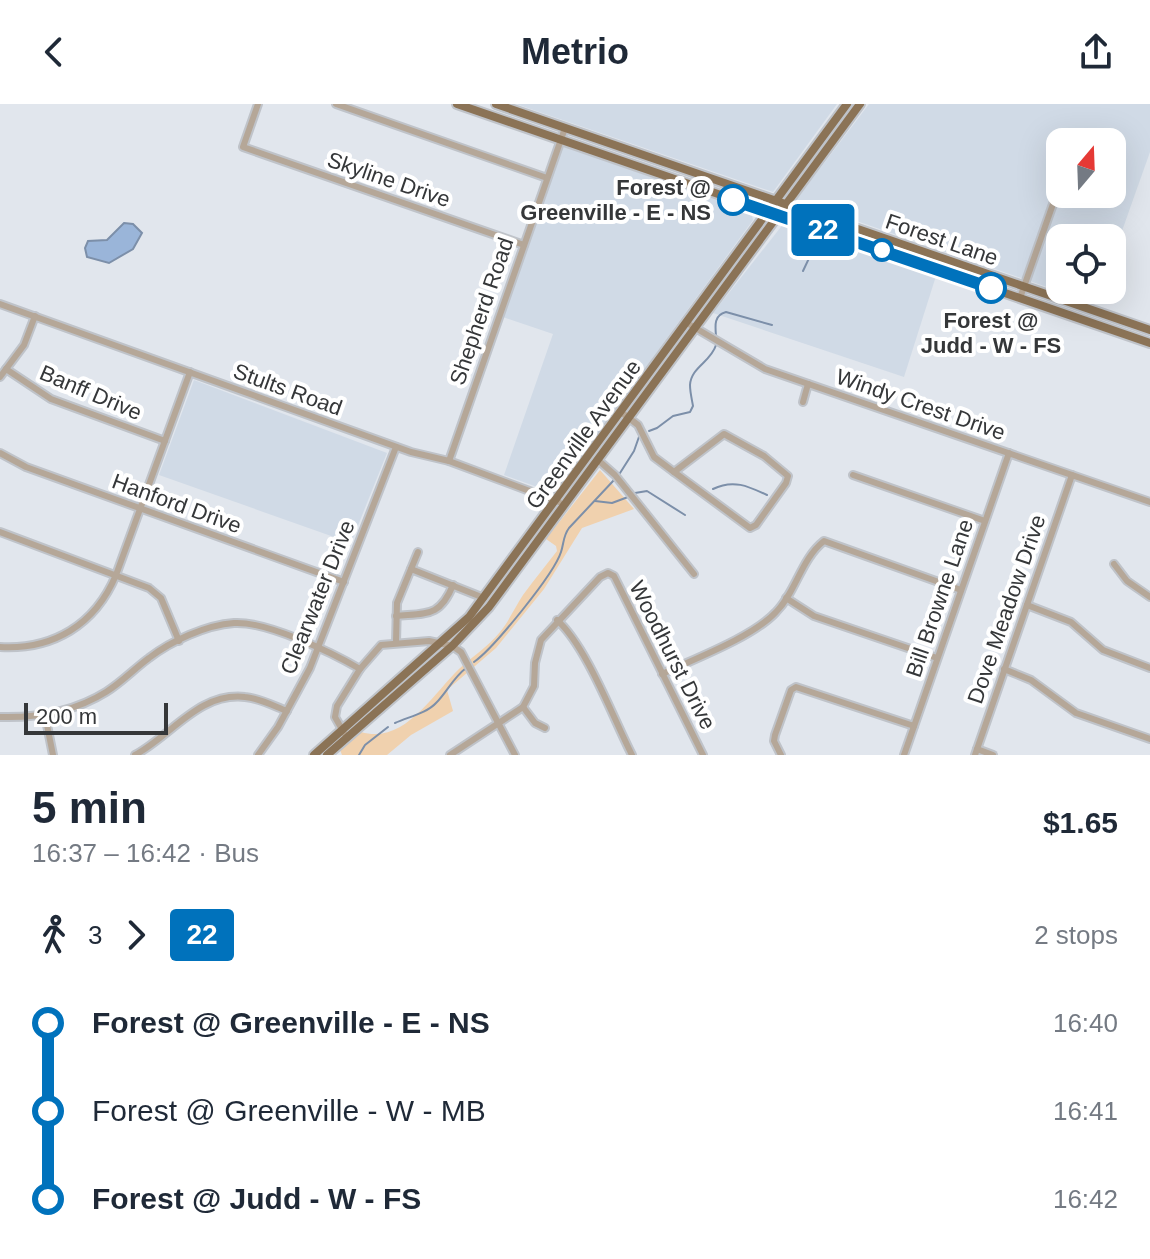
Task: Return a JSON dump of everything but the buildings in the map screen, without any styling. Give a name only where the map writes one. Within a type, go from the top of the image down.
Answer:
[{"type":"main road","name":"Forest Lane","points":[[457,104],[1150,343]]},
{"type":"main road","name":"Forest Lane","points":[[496,104],[1150,330]]},
{"type":"main road","name":"Greenville Avenue","points":[[327,755],[344,733],[463,623],[484,598],[556,501],[721,293],[860,104]]},
{"type":"main road","points":[[844,108],[849,118]]},
{"type":"main road","name":"Greenville Avenue","points":[[692,326],[732,261],[844,108]]},
{"type":"main road","points":[[507,122],[512,109]]},
{"type":"main road","points":[[641,168],[645,156]]},
{"type":"main road","points":[[707,191],[711,179]]},
{"type":"main road","points":[[850,226],[850,239]]},
{"type":"main road","points":[[906,259],[910,247]]},
{"type":"main road","points":[[721,293],[719,287],[732,261]]},
{"type":"main road","points":[[958,277],[962,265]]},
{"type":"main road","points":[[1127,335],[1130,323]]},
{"type":"main road","name":"Greenville Avenue","points":[[314,755],[452,646],[489,607],[598,460],[625,414]]},
{"type":"street","name":"Skyline Drive","points":[[258,104],[243,147],[524,245]]},
{"type":"street","points":[[336,104],[547,178]]},
{"type":"street","name":"Shepherd Road","points":[[449,461],[565,128]]},
{"type":"street","points":[[1020,298],[1052,208]]},
{"type":"street","name":"Stults Road","points":[[0,304],[396,447],[449,461],[566,504]]},
{"type":"street","points":[[0,377],[24,345],[35,316]]},
{"type":"street","name":"Windy Crest Drive","points":[[692,326],[765,369],[1150,502]]},
{"type":"street","name":"Banff Drive","points":[[6,369],[51,399],[165,441]]},
{"type":"street","points":[[0,647],[37,646],[66,635],[99,606],[116,575],[190,372]]},
{"type":"street","points":[[803,402],[808,384]]},
{"type":"street","points":[[625,414],[641,429],[654,457],[743,525],[750,528],[756,525],[788,476],[764,456],[724,434],[674,472]]},
{"type":"street","name":"Clearwater Drive","points":[[258,755],[287,711],[319,648],[396,447]]},
{"type":"street","name":"Hanford Drive","points":[[0,453],[26,467],[344,582]]},
{"type":"street","name":"Bill Browne Lane","points":[[904,755],[1009,453]]},
{"type":"street","points":[[598,460],[615,475],[694,574]]},
{"type":"street","points":[[853,475],[985,521]]},
{"type":"street","name":"Dove Meadow Drive","points":[[976,752],[1072,475]]},
{"type":"street","points":[[0,532],[155,592],[165,606],[179,641]]},
{"type":"street","points":[[662,674],[763,624],[778,611],[817,546],[824,541],[961,590]]},
{"type":"street","points":[[396,642],[397,603],[418,552]]},
{"type":"street","points":[[1114,564],[1127,581],[1150,597]]},
{"type":"street","points":[[411,569],[484,598]]},
{"type":"street","name":"Woodhurst Drive","points":[[557,620],[600,577],[608,573],[614,576],[703,755]]},
{"type":"street","points":[[396,616],[434,611],[444,604],[453,585]]},
{"type":"street","points":[[786,598],[814,616],[937,658]]},
{"type":"street","points":[[1027,605],[1071,622],[1103,650],[1150,668]]},
{"type":"street","points":[[450,755],[523,707],[534,686],[537,649],[557,620],[581,651],[632,755]]},
{"type":"street","points":[[0,717],[45,715],[83,704],[103,694],[152,656],[179,641],[210,628],[236,623],[260,627],[319,648],[360,669]]},
{"type":"street","points":[[344,733],[335,712],[375,648],[396,642],[440,643],[461,652],[515,755]]},
{"type":"street","points":[[1004,669],[1040,685],[1076,713],[1150,739]]},
{"type":"street","points":[[781,755],[774,741],[775,735],[791,690],[796,687],[914,726]]},
{"type":"street","points":[[135,755],[202,706],[223,699],[246,697],[287,711]]},
{"type":"street","points":[[523,707],[535,723],[545,728]]},
{"type":"street","points":[[45,715],[53,755]]},
{"type":"street","points":[[461,748],[466,755]]},
{"type":"street","points":[[976,752],[993,755]]},
{"type":"shaded area","points":[[516,104],[837,104],[773,192]]},
{"type":"shaded area","points":[[869,104],[1150,104],[1150,152],[1124,224],[1046,224],[1046,287],[796,200]]},
{"type":"shaded area","points":[[563,146],[751,212],[753,220],[554,493],[504,475],[553,334],[503,317]]},
{"type":"shaded area","points":[[784,223],[936,276],[904,377],[713,313]]},
{"type":"shaded area","points":[[194,380],[387,453],[351,543],[159,475]]},
{"type":"shaded area","points":[[600,470],[634,509],[582,528],[544,589],[496,648],[447,690],[453,711],[411,735],[387,755],[342,755],[340,750],[361,732],[376,734],[404,725],[495,637],[557,551],[556,546],[546,539]]},
{"type":"water","points":[[124,223],[133,224],[142,233],[133,249],[109,263],[87,257],[85,248],[88,241],[107,240]]},
{"type":"waterway","points":[[803,271],[819,237]]},
{"type":"waterway","points":[[716,336],[717,318],[726,312],[772,325]]},
{"type":"waterway","points":[[649,431],[673,416],[690,412],[693,406],[691,379],[716,345]]},
{"type":"waterway","points":[[620,473],[634,451],[640,434]]},
{"type":"waterway","points":[[474,662],[536,593],[556,562],[569,528],[614,480]]},
{"type":"waterway","points":[[713,489],[734,484],[767,495]]},
{"type":"waterway","points":[[635,493],[647,491],[685,515]]},
{"type":"waterway","points":[[595,501],[612,503],[628,497]]},
{"type":"waterway","points":[[395,723],[432,706],[466,668]]},
{"type":"waterway","points":[[359,755],[365,745],[388,727]]},
{"type":"bus line","name":"22","points":[[733,200],[991,288]]},
{"type":"place","name":"Forest @ Greenville - E - NS","points":[[733,200]]},
{"type":"place","name":"Forest @ Judd - W - FS","points":[[991,288]]}]
